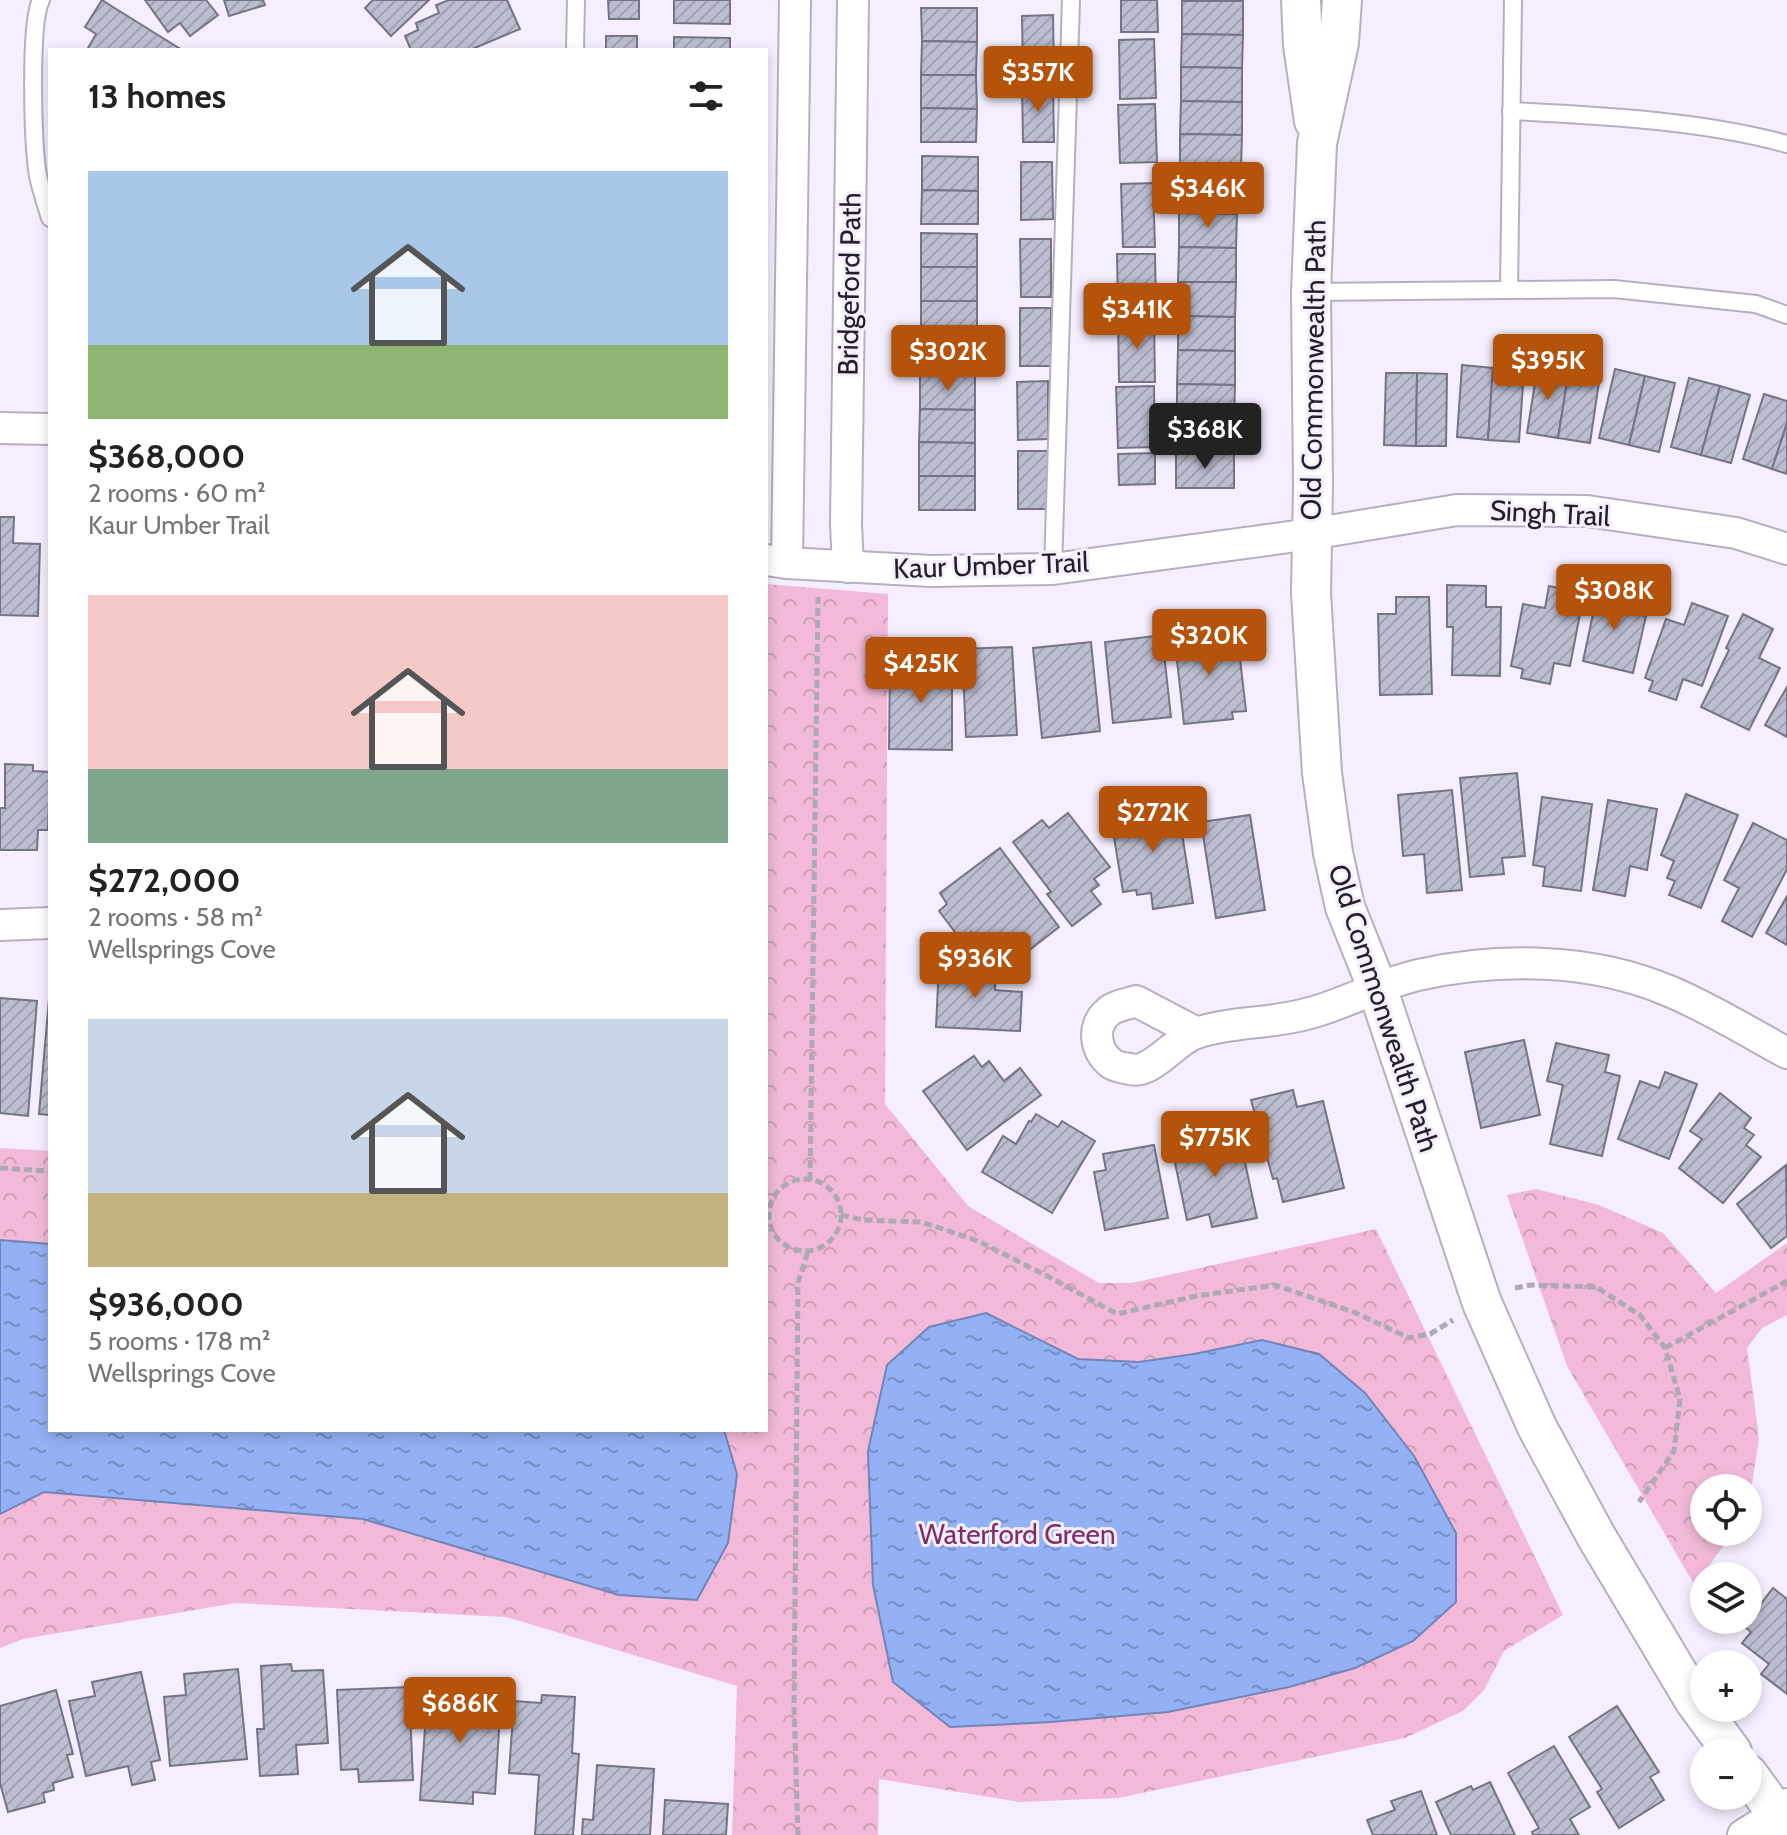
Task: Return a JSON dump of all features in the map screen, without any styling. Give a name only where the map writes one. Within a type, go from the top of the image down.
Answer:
[{"type":"street","name":"Bridgeford Path","points":[[776,562],[795,0]]},
{"type":"street","name":"Bridgeford Path","points":[[848,567],[853,0]]},
{"type":"street","name":"Old Commonwealth Path","points":[[1301,0],[1303,45],[1317,143]]},
{"type":"street","name":"Old Commonwealth Path","points":[[1342,0],[1339,43],[1317,143],[1311,292],[1311,593],[1322,773],[1333,853],[1345,907],[1377,987],[1482,1303],[1537,1427],[1596,1536],[1694,1700],[1722,1738]]},
{"type":"street","points":[[0,428],[48,429]]},
{"type":"street","name":"Singh Trail","points":[[1311,534],[1457,510],[1587,511],[1736,533],[1787,549]]},
{"type":"street","name":"Kaur Umber Trail","points":[[776,562],[931,571],[1053,569],[1311,534]]},
{"type":"street","points":[[0,925],[48,923]]},
{"type":"street","points":[[1197,1033],[1309,1013],[1418,975],[1494,963],[1599,970],[1668,990],[1787,1053]]},
{"type":"street","points":[[1743,1835],[1784,1816],[1762,1790]]},
{"type":"lane","points":[[41,0],[33,48],[38,174],[48,211]]},
{"type":"lane","points":[[575,48],[576,0]]},
{"type":"lane","points":[[1053,569],[1071,0]]},
{"type":"lane","points":[[1509,290],[1513,0]]},
{"type":"lane","points":[[1511,111],[1609,116],[1754,135],[1787,144]]},
{"type":"lane","points":[[1311,292],[1614,289],[1756,304],[1787,315]]},
{"type":"path","points":[[810,1180],[818,566]]},
{"type":"path","points":[[0,1168],[48,1171]]},
{"type":"path","points":[[810,1180],[822,1184],[834,1194],[841,1215],[834,1236],[825,1245],[808,1251],[795,1250],[775,1235],[770,1225],[770,1199],[791,1182],[810,1180]]},
{"type":"path","points":[[841,1215],[863,1220],[922,1222],[978,1241],[1117,1314],[1196,1296],[1275,1285],[1356,1313],[1409,1338],[1430,1334]]},
{"type":"path","points":[[798,1835],[794,1705],[798,1283],[808,1251]]},
{"type":"path","points":[[1665,1348],[1787,1281]]},
{"type":"path","points":[[1531,1285],[1596,1287],[1640,1315],[1665,1348],[1680,1399],[1674,1451],[1639,1502]]},
{"type":"green space","name":"Waterford Green","points":[[768,584],[888,594],[885,1104],[968,1206],[1099,1283],[1132,1283],[1376,1229],[1563,1615],[1504,1651],[1484,1690],[1463,1711],[1405,1738],[1118,1798],[1019,1802],[879,1779],[878,1835],[732,1835],[737,1686],[506,1617],[236,1603],[23,1639],[0,1648],[0,1148],[48,1151],[48,1432],[768,1432]]},
{"type":"green space","points":[[1536,1189],[1599,1205],[1663,1233],[1716,1293],[1787,1243],[1787,1315],[1762,1328],[1747,1348],[1759,1438],[1754,1474],[1690,1474],[1690,1546],[1723,1546],[1712,1562],[1690,1562],[1690,1577],[1567,1366],[1507,1195]]},
{"type":"water","points":[[0,1240],[48,1244],[48,1432],[725,1432],[737,1474],[728,1543],[697,1600],[619,1595],[363,1519],[44,1492],[0,1514]]},
{"type":"water","points":[[986,1313],[1078,1359],[1139,1362],[1262,1340],[1319,1354],[1365,1393],[1414,1456],[1456,1533],[1456,1602],[1413,1641],[1355,1668],[1289,1687],[1168,1712],[950,1727],[893,1682],[873,1585],[868,1451],[887,1365],[929,1327]]},
{"type":"building","points":[[102,0],[179,48],[88,48],[96,34],[85,27]]},
{"type":"building","points":[[145,0],[206,0],[218,15],[190,36],[180,23],[168,32]]},
{"type":"building","points":[[224,0],[263,0],[265,5],[229,16]]},
{"type":"building","points":[[373,0],[429,0],[391,36],[365,8]]},
{"type":"building","points":[[449,0],[507,0],[520,29],[475,48],[410,48],[405,36],[418,30],[416,23],[439,13],[436,5]]},
{"type":"building","points":[[608,0],[639,0],[639,19],[609,19]]},
{"type":"building","points":[[674,0],[730,0],[730,24],[674,23]]},
{"type":"building","points":[[1121,0],[1157,0],[1158,32],[1121,32]]},
{"type":"building","points":[[1182,1],[1243,1],[1243,35],[1182,34]]},
{"type":"building","points":[[921,8],[977,8],[977,42],[922,41]]},
{"type":"building","points":[[1053,15],[1054,73],[1023,73],[1022,16]]},
{"type":"building","points":[[1182,34],[1243,35],[1242,68],[1181,67]]},
{"type":"building","points":[[606,36],[637,36],[637,48],[606,48]]},
{"type":"building","points":[[674,37],[730,38],[730,48],[674,48]]},
{"type":"building","points":[[1154,39],[1156,98],[1120,99],[1119,40]]},
{"type":"building","points":[[922,41],[977,42],[976,75],[921,75]]},
{"type":"building","points":[[1181,67],[1242,68],[1242,102],[1181,101]]},
{"type":"building","points":[[921,75],[976,75],[977,109],[921,108]]},
{"type":"building","points":[[1022,85],[1053,85],[1054,142],[1023,142]]},
{"type":"building","points":[[1181,101],[1242,102],[1242,135],[1180,134]]},
{"type":"building","points":[[1155,104],[1157,162],[1120,163],[1118,105]]},
{"type":"building","points":[[921,108],[977,109],[976,142],[921,142]]},
{"type":"building","points":[[1180,134],[1242,135],[1241,169],[1180,168]]},
{"type":"building","points":[[922,156],[978,157],[978,191],[922,190]]},
{"type":"building","points":[[1021,162],[1052,162],[1053,219],[1021,220]]},
{"type":"building","points":[[1180,179],[1237,179],[1237,214],[1179,213]]},
{"type":"building","points":[[1153,183],[1155,247],[1123,247],[1121,184]]},
{"type":"building","points":[[922,190],[978,191],[978,224],[921,224]]},
{"type":"building","points":[[1179,213],[1237,214],[1236,248],[1179,247]]},
{"type":"building","points":[[921,233],[977,234],[977,267],[921,267]]},
{"type":"building","points":[[1020,239],[1051,239],[1051,297],[1021,297]]},
{"type":"building","points":[[1179,247],[1236,248],[1236,282],[1178,282]]},
{"type":"building","points":[[1117,254],[1155,254],[1156,313],[1118,313]]},
{"type":"building","points":[[921,267],[977,267],[977,301],[921,301]]},
{"type":"building","points":[[1178,282],[1236,282],[1235,317],[1178,316]]},
{"type":"building","points":[[921,301],[977,301],[977,334],[921,334]]},
{"type":"building","points":[[1020,308],[1051,308],[1051,366],[1020,366]]},
{"type":"building","points":[[1178,316],[1235,317],[1235,351],[1178,350]]},
{"type":"building","points":[[1154,319],[1155,382],[1119,382],[1118,320]]},
{"type":"building","points":[[921,334],[977,334],[976,368],[921,368]]},
{"type":"building","points":[[1178,350],[1235,351],[1235,385],[1177,384]]},
{"type":"building","points":[[1462,365],[1493,368],[1488,440],[1457,437]]},
{"type":"building","points":[[1538,365],[1569,370],[1558,438],[1527,433]]},
{"type":"building","points":[[1493,368],[1524,370],[1519,442],[1488,440]]},
{"type":"building","points":[[1615,369],[1645,376],[1629,445],[1599,438]]},
{"type":"building","points":[[1569,370],[1600,375],[1590,443],[1558,438]]},
{"type":"building","points":[[1386,373],[1417,373],[1416,446],[1384,445]]},
{"type":"building","points":[[1417,373],[1447,374],[1446,446],[1416,446]]},
{"type":"building","points":[[920,376],[975,376],[975,410],[920,409]]},
{"type":"building","points":[[1645,376],[1675,383],[1659,452],[1629,445]]},
{"type":"building","points":[[1689,378],[1720,386],[1701,455],[1671,447]]},
{"type":"building","points":[[1048,381],[1048,439],[1018,440],[1017,382]]},
{"type":"building","points":[[1177,384],[1235,385],[1234,420],[1177,419]]},
{"type":"building","points":[[1154,386],[1155,447],[1118,448],[1116,387]]},
{"type":"building","points":[[1720,386],[1750,395],[1731,463],[1701,455]]},
{"type":"building","points":[[1764,394],[1787,401],[1787,423],[1772,469],[1743,459]]},
{"type":"building","points":[[920,409],[975,410],[975,443],[919,442]]},
{"type":"building","points":[[1177,419],[1234,420],[1234,454],[1176,453]]},
{"type":"building","points":[[1787,423],[1787,474],[1772,469]]},
{"type":"building","points":[[919,442],[975,443],[975,476],[919,476]]},
{"type":"building","points":[[1018,451],[1049,451],[1049,509],[1018,509]]},
{"type":"building","points":[[1155,453],[1155,484],[1119,485],[1118,454]]},
{"type":"building","points":[[1176,453],[1234,454],[1234,488],[1176,488]]},
{"type":"building","points":[[919,476],[975,476],[975,510],[919,510]]},
{"type":"building","points":[[0,517],[14,517],[13,543],[40,544],[38,616],[0,615]]},
{"type":"building","points":[[1447,585],[1486,586],[1486,607],[1501,607],[1500,676],[1452,675],[1453,627],[1447,627]]},
{"type":"building","points":[[1549,586],[1584,593],[1570,666],[1554,663],[1550,684],[1521,678],[1523,669],[1511,666],[1523,604],[1545,608]]},
{"type":"building","points":[[1599,586],[1631,594],[1627,612],[1646,616],[1633,673],[1583,661]]},
{"type":"building","points":[[1396,597],[1429,597],[1432,694],[1380,695],[1378,614],[1396,614]]},
{"type":"building","points":[[1692,603],[1728,616],[1702,686],[1683,679],[1676,700],[1649,691],[1653,681],[1645,678],[1666,619],[1684,625]]},
{"type":"building","points":[[1743,614],[1773,629],[1759,658],[1780,668],[1749,730],[1701,707]]},
{"type":"building","points":[[1211,629],[1213,644],[1238,641],[1246,711],[1232,712],[1233,719],[1184,724],[1174,633]]},
{"type":"building","points":[[1162,635],[1171,717],[1113,723],[1105,642]]},
{"type":"building","points":[[1091,642],[1100,731],[1042,738],[1033,648]]},
{"type":"building","points":[[1012,647],[1017,735],[966,737],[962,649]]},
{"type":"building","points":[[890,660],[952,660],[952,750],[889,749]]},
{"type":"building","points":[[1787,687],[1787,737],[1765,725]]},
{"type":"building","points":[[5,764],[33,765],[33,771],[48,772],[48,830],[38,830],[37,850],[0,850],[0,808],[5,808]]},
{"type":"building","points":[[1517,773],[1525,856],[1502,858],[1504,874],[1470,877],[1460,778]]},
{"type":"building","points":[[1452,790],[1462,890],[1427,893],[1424,854],[1403,856],[1398,795]]},
{"type":"building","points":[[1686,794],[1738,815],[1701,908],[1669,895],[1675,881],[1667,878],[1674,861],[1661,855]]},
{"type":"building","points":[[1542,797],[1592,804],[1581,891],[1543,886],[1545,867],[1533,865]]},
{"type":"building","points":[[1608,800],[1657,809],[1647,870],[1630,866],[1625,896],[1593,890]]},
{"type":"building","points":[[1177,802],[1193,903],[1153,909],[1151,893],[1137,895],[1136,890],[1123,892],[1110,813]]},
{"type":"building","points":[[1068,813],[1110,867],[1094,879],[1099,885],[1091,891],[1101,904],[1072,926],[1013,842],[1042,820],[1049,828]]},
{"type":"building","points":[[1250,815],[1265,910],[1216,918],[1201,822]]},
{"type":"building","points":[[1753,823],[1787,840],[1787,869],[1752,937],[1722,921],[1739,888],[1724,880]]},
{"type":"building","points":[[1000,848],[1059,927],[1028,951],[1020,941],[1000,956],[989,940],[981,946],[971,932],[961,940],[939,911],[947,904],[940,893]]},
{"type":"building","points":[[1787,896],[1787,945],[1766,933]]},
{"type":"building","points":[[939,964],[996,967],[995,990],[1022,992],[1020,1031],[936,1027]]},
{"type":"building","points":[[0,998],[37,1001],[28,1116],[0,1113]]},
{"type":"building","points":[[48,1010],[48,1115],[39,1114]]},
{"type":"building","points":[[1524,1040],[1540,1115],[1481,1128],[1465,1052]]},
{"type":"building","points":[[1556,1043],[1609,1055],[1605,1072],[1620,1076],[1602,1156],[1550,1144],[1563,1085],[1547,1081]]},
{"type":"building","points":[[974,1056],[982,1067],[989,1061],[1004,1081],[1020,1068],[1041,1095],[967,1150],[923,1091]]},
{"type":"building","points":[[1665,1072],[1697,1084],[1669,1159],[1618,1139],[1640,1081],[1659,1088]]},
{"type":"building","points":[[1293,1090],[1297,1107],[1323,1101],[1344,1188],[1283,1202],[1277,1178],[1273,1179],[1251,1100]]},
{"type":"building","points":[[1720,1093],[1751,1118],[1744,1128],[1754,1135],[1746,1145],[1761,1157],[1723,1203],[1679,1168],[1702,1139],[1690,1131]]},
{"type":"building","points":[[1036,1114],[1058,1127],[1062,1121],[1095,1141],[1052,1213],[982,1172],[1003,1136],[1016,1144]]},
{"type":"building","points":[[1238,1130],[1257,1218],[1212,1227],[1209,1214],[1187,1220],[1171,1144]]},
{"type":"building","points":[[1154,1145],[1168,1218],[1105,1230],[1094,1172],[1106,1170],[1103,1154]]},
{"type":"building","points":[[1786,1165],[1787,1236],[1771,1248],[1737,1204]]},
{"type":"building","points":[[1773,1588],[1787,1599],[1787,1694],[1762,1675],[1769,1664],[1762,1659],[1762,1650],[1751,1650],[1742,1643],[1749,1634],[1762,1634],[1762,1602]]},
{"type":"building","points":[[291,1664],[292,1671],[323,1670],[328,1743],[296,1745],[298,1774],[260,1776],[257,1729],[264,1729],[261,1666]]},
{"type":"building","points":[[238,1669],[247,1759],[170,1766],[164,1697],[186,1695],[184,1674]]},
{"type":"building","points":[[141,1672],[160,1760],[151,1762],[155,1780],[132,1785],[128,1766],[86,1776],[69,1701],[95,1696],[92,1682]]},
{"type":"building","points":[[428,1685],[480,1689],[480,1698],[501,1699],[495,1794],[473,1792],[473,1804],[420,1800]]},
{"type":"building","points":[[409,1687],[413,1780],[359,1782],[358,1769],[341,1770],[337,1690]]},
{"type":"building","points":[[56,1690],[73,1754],[67,1755],[73,1777],[53,1783],[54,1790],[43,1793],[45,1802],[8,1812],[0,1783],[0,1706]]},
{"type":"building","points":[[542,1695],[575,1697],[572,1753],[579,1754],[573,1835],[535,1835],[539,1775],[509,1773],[514,1701],[541,1703]]},
{"type":"building","points":[[1617,1706],[1659,1772],[1650,1777],[1664,1800],[1619,1828],[1597,1792],[1602,1789],[1569,1737]]},
{"type":"building","points":[[1554,1746],[1590,1807],[1570,1819],[1579,1835],[1533,1835],[1532,1832],[1539,1828],[1508,1773]]},
{"type":"building","points":[[597,1765],[654,1769],[650,1835],[582,1835],[583,1819],[593,1820]]},
{"type":"building","points":[[1490,1782],[1515,1835],[1451,1835],[1436,1802],[1471,1786],[1473,1790]]},
{"type":"building","points":[[1421,1791],[1437,1835],[1373,1835],[1367,1820],[1395,1810],[1391,1801]]},
{"type":"building","points":[[665,1800],[728,1804],[726,1835],[663,1835]]}]
